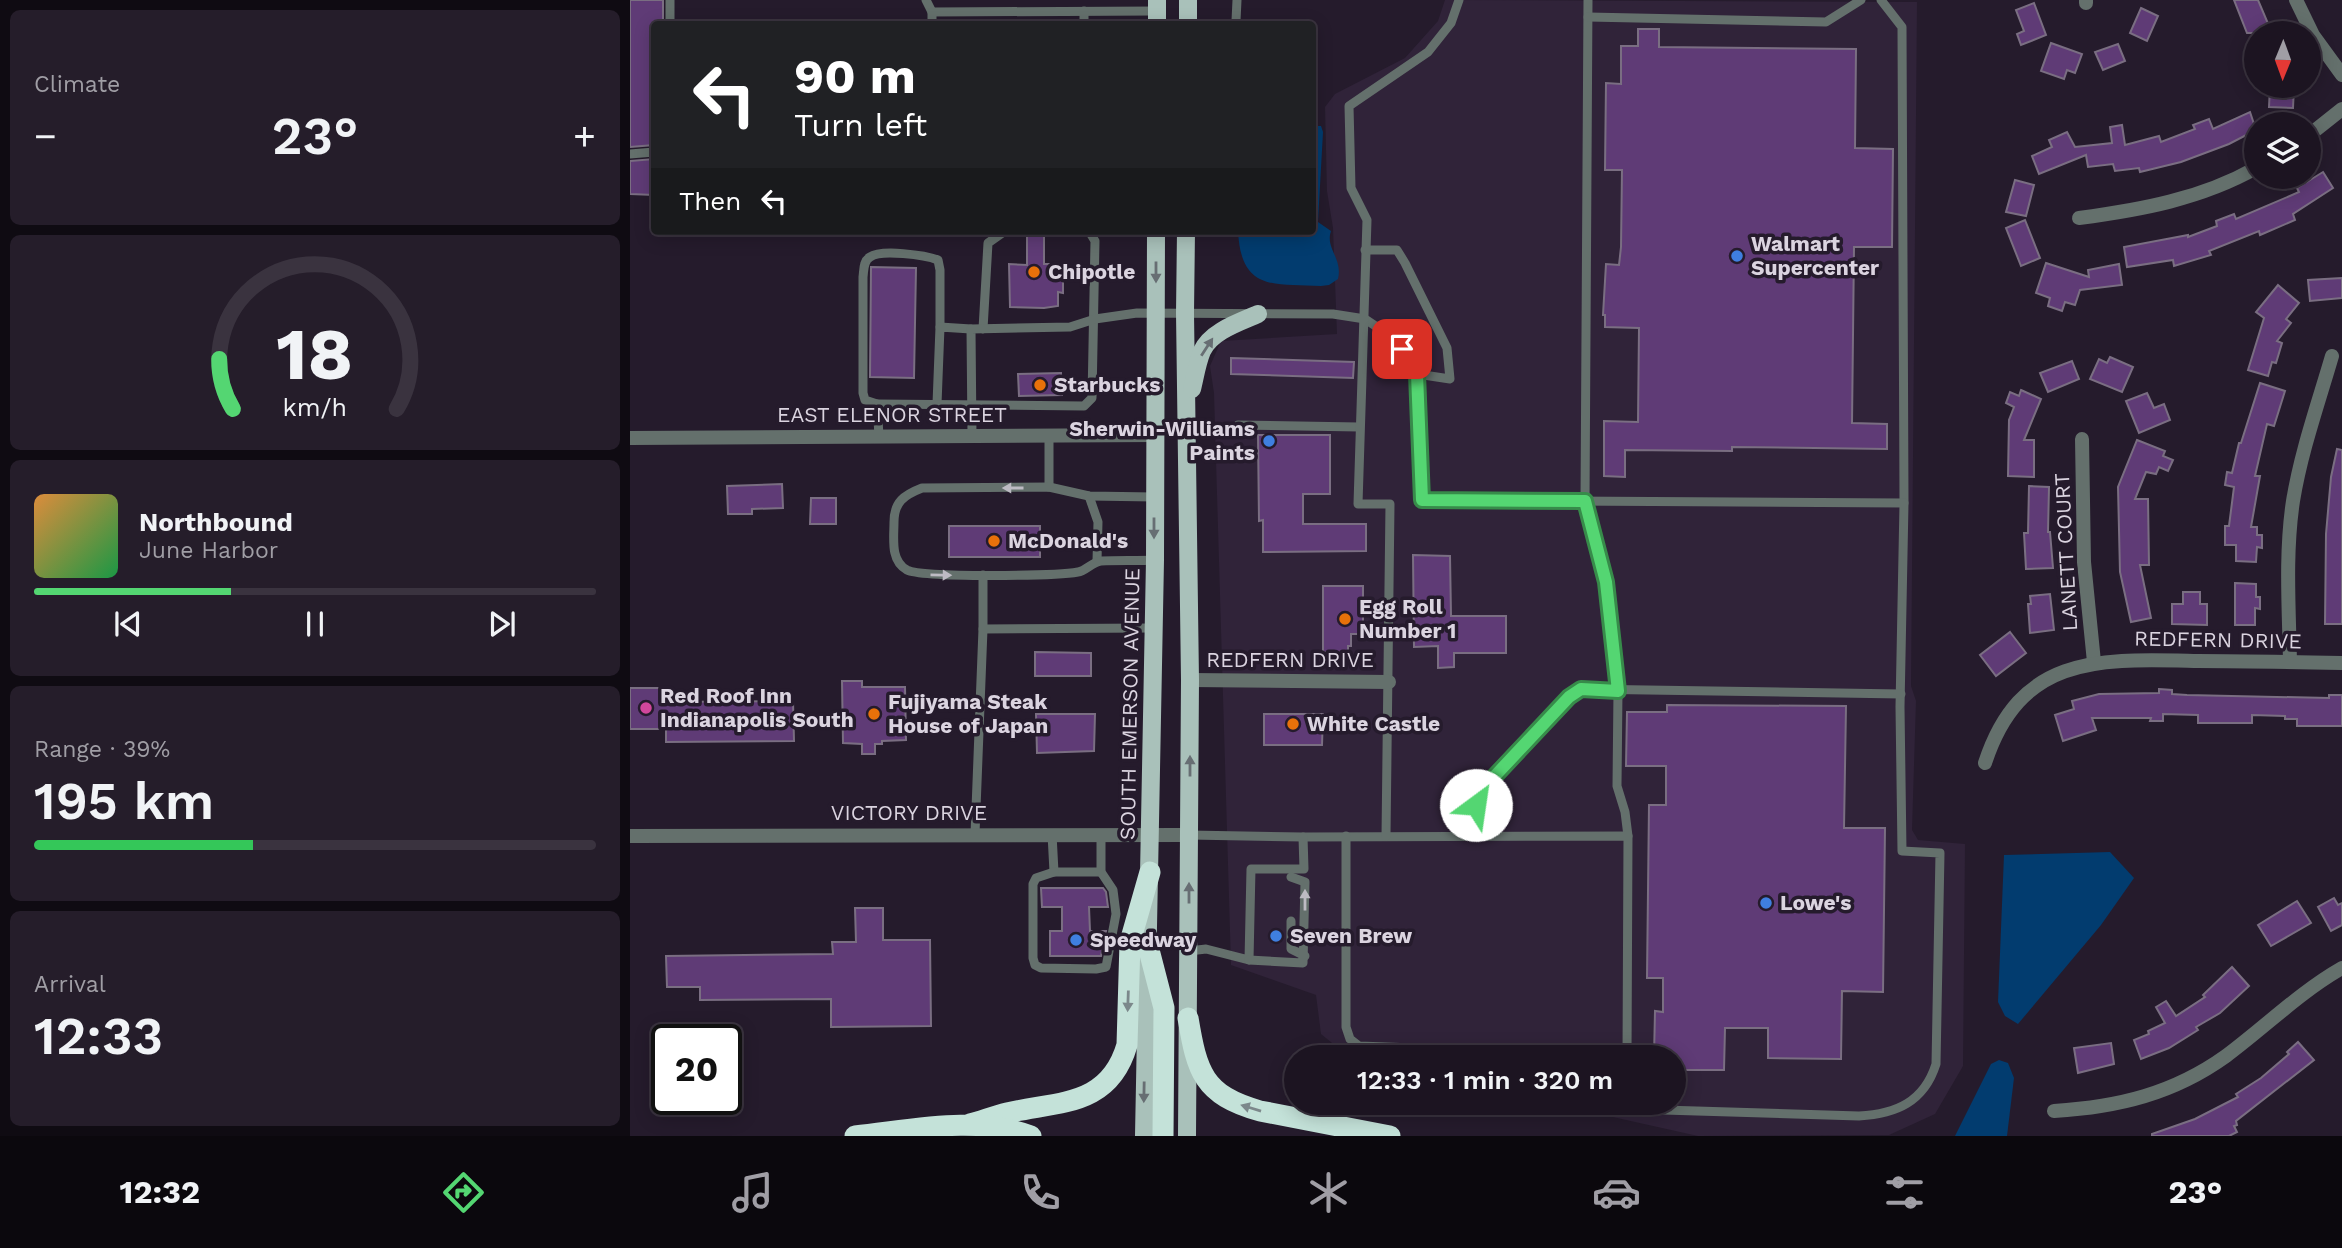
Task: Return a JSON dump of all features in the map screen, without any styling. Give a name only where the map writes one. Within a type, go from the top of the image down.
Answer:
[{"type":"highway","points":[[855,1136],[970,1124],[1078,1100],[1093,1093],[1114,1074],[1127,1045],[1130,942],[1150,872]]},
{"type":"highway","points":[[1149,950],[1164,1008],[1163,1136]]},
{"type":"highway","points":[[1188,1018],[1196,1062],[1210,1085],[1240,1106],[1390,1136]]},
{"type":"highway","points":[[970,1124],[1031,1136]]},
{"type":"main road","points":[[1188,0],[1188,21]]},
{"type":"main road","name":"SOUTH EMERSON AVENUE","points":[[1143,1136],[1145,1005],[1149,950],[1155,560],[1156,235]]},
{"type":"main road","points":[[1186,235],[1190,680],[1187,1136]]},
{"type":"main road","points":[[1187,406],[1202,350],[1225,329],[1258,314]]},
{"type":"street","points":[[2296,0],[2313,34],[2342,75]]},
{"type":"street","points":[[2321,126],[2342,109]]},
{"type":"street","points":[[2079,218],[2141,210],[2179,200],[2244,173]]},
{"type":"street","points":[[2290,662],[2289,560],[2293,503],[2300,467],[2332,356]]},
{"type":"street","name":"EAST ELENOR STREET","points":[[630,438],[1155,435]]},
{"type":"street","name":"LANETT COURT","points":[[2082,439],[2084,562],[2094,662]]},
{"type":"street","name":"REDFERN DRIVE","points":[[1985,763],[1997,731],[2008,713],[2038,685],[2061,671],[2094,662],[2118,660],[2342,663]]},
{"type":"street","name":"REDFERN DRIVE","points":[[1190,680],[1389,682]]},
{"type":"street","name":"VICTORY DRIVE","points":[[630,836],[1189,835]]},
{"type":"street","points":[[2054,1111],[2119,1104],[2178,1084],[2225,1056],[2301,995],[2342,968]]},
{"type":"lane","points":[[670,0],[670,21]]},
{"type":"lane","points":[[926,0],[932,12],[932,21]]},
{"type":"lane","points":[[1103,0],[1103,11]]},
{"type":"lane","points":[[1236,21],[1237,0]]},
{"type":"lane","points":[[1386,836],[1390,504],[1357,504],[1367,220],[1351,188],[1349,106],[1428,52],[1451,23],[1460,0]]},
{"type":"lane","points":[[1588,0],[1585,501],[1606,582],[1618,691],[1617,786],[1625,812],[1628,836],[1628,1045]]},
{"type":"lane","points":[[1588,18],[1826,22],[1861,0]]},
{"type":"lane","points":[[1686,1109],[1859,1116],[1884,1114],[1902,1108],[1916,1097],[1936,1064],[1940,853],[1902,851],[1902,27],[1881,0]]},
{"type":"lane","points":[[1084,11],[1084,21]]},
{"type":"lane","points":[[932,12],[1157,12]]},
{"type":"lane","points":[[630,154],[651,152]]},
{"type":"lane","points":[[983,329],[988,243],[999,235]]},
{"type":"lane","points":[[937,404],[940,327],[938,260],[926,255],[878,254],[864,263],[864,400],[877,404],[1084,406],[1092,398],[1095,241],[1091,235]]},
{"type":"lane","points":[[1365,250],[1396,250],[1447,348],[1450,379],[1417,374]]},
{"type":"lane","points":[[940,327],[1070,327],[1095,319],[1156,313],[1333,314],[1362,319],[1386,333],[1402,349],[1417,374],[1422,500],[1904,503]]},
{"type":"lane","points":[[971,329],[972,436]]},
{"type":"lane","points":[[877,404],[878,436]]},
{"type":"lane","points":[[1238,425],[1359,427]]},
{"type":"lane","points":[[1049,435],[1049,487]]},
{"type":"lane","points":[[1154,497],[1089,496],[1049,487],[922,488],[898,501],[894,513],[894,554],[906,570],[921,574],[1080,572],[1097,561],[1155,560]]},
{"type":"lane","points":[[1089,496],[1098,522],[1097,561]]},
{"type":"lane","points":[[975,834],[983,575]]},
{"type":"lane","points":[[983,629],[1152,628]]},
{"type":"lane","points":[[1475,836],[1477,795],[1569,697],[1581,689],[1901,694]]},
{"type":"lane","points":[[1052,834],[1054,872]]},
{"type":"lane","points":[[1101,834],[1101,872],[1113,890],[1116,914],[1106,967],[1041,968],[1035,965],[1032,958],[1033,884],[1036,878],[1054,872],[1101,872]]},
{"type":"lane","points":[[1189,835],[1628,836]]},
{"type":"lane","points":[[1346,836],[1346,1027],[1350,1039],[1358,1045]]},
{"type":"lane","points":[[1249,960],[1251,869],[1291,873],[1304,869],[1303,837]]},
{"type":"lane","points":[[1291,873],[1291,888]]},
{"type":"lane","points":[[1189,951],[1206,950],[1249,960],[1303,963],[1305,882],[1291,873]]},
{"type":"lane","points":[[1116,914],[1149,950]]},
{"type":"lane","points":[[1291,921],[1292,950],[1305,956]]},
{"type":"shaded area","points":[[1445,0],[1917,2],[1911,686],[1916,701],[1912,830],[1918,840],[1965,844],[1963,1066],[1935,1114],[1889,1135],[1698,1136],[1604,1115],[1686,1115],[1686,1045],[1335,1045],[1321,1034],[1316,995],[1231,965],[1214,393],[1210,366],[1221,341],[1337,334],[1333,228],[1327,191],[1325,107],[1335,94],[1405,58],[1438,21]]},
{"type":"water","points":[[1316,126],[1321,126],[1323,132],[1318,222],[1331,231],[1330,243],[1338,265],[1338,279],[1329,285],[1321,286],[1274,284],[1253,274],[1245,265],[1238,235],[1316,235]]},
{"type":"water","points":[[2110,852],[2134,878],[2101,925],[2018,1024],[2005,1016],[1998,1002],[2004,855]]},
{"type":"water","points":[[1999,1060],[2008,1063],[2014,1078],[2007,1136],[1955,1136],[1991,1064]]},
{"type":"building","points":[[630,0],[663,0],[663,21],[651,21],[651,145],[630,147]]},
{"type":"building","points":[[2234,0],[2258,0],[2267,21],[2244,21],[2244,25]]},
{"type":"building","points":[[2034,3],[2046,35],[2021,45],[2017,34],[2024,31],[2016,10]]},
{"type":"building","points":[[2141,8],[2158,16],[2147,41],[2130,33]]},
{"type":"building","name":"Walmart Supercenter","points":[[1638,29],[1659,29],[1659,47],[1856,49],[1855,148],[1893,149],[1892,247],[1854,247],[1852,423],[1887,424],[1887,449],[1732,447],[1732,451],[1625,450],[1625,477],[1604,476],[1604,421],[1638,422],[1639,328],[1605,327],[1603,315],[1606,264],[1619,265],[1622,170],[1605,170],[1606,83],[1621,84],[1621,46],[1638,46]]},
{"type":"building","points":[[2051,43],[2082,54],[2075,73],[2067,70],[2064,79],[2041,71]]},
{"type":"building","points":[[2118,44],[2125,61],[2103,70],[2095,52]]},
{"type":"building","points":[[2269,98],[2293,98],[2293,108],[2269,107]]},
{"type":"building","points":[[2244,115],[2244,136],[2181,162],[2140,172],[2139,168],[2115,171],[2113,164],[2088,167],[2086,155],[2039,174],[2032,156],[2052,147],[2049,140],[2067,132],[2075,147],[2112,143],[2110,127],[2122,125],[2125,145],[2159,136],[2161,142],[2195,129],[2193,125],[2209,119],[2213,129]]},
{"type":"building","points":[[651,159],[651,195],[630,194],[630,161]]},
{"type":"building","points":[[2323,172],[2333,188],[2293,214],[2295,220],[2260,235],[2259,231],[2209,251],[2211,255],[2174,266],[2173,260],[2127,267],[2124,247],[2188,237],[2217,226],[2216,221],[2234,214],[2236,219],[2299,192],[2298,189],[2321,189]]},
{"type":"building","points":[[2015,180],[2034,185],[2026,216],[2006,212]]},
{"type":"building","points":[[2025,220],[2040,258],[2021,266],[2006,228]]},
{"type":"building","name":"Chipotle","points":[[1027,235],[1044,236],[1044,264],[1058,264],[1058,279],[1063,279],[1063,293],[1058,292],[1058,306],[1010,307],[1009,264],[1027,265]]},
{"type":"building","points":[[2046,263],[2089,277],[2088,270],[2119,264],[2122,285],[2080,290],[2075,305],[2065,302],[2062,311],[2048,306],[2050,298],[2036,293]]},
{"type":"building","points":[[871,267],[916,268],[914,378],[870,377]]},
{"type":"building","points":[[2342,278],[2342,298],[2310,301],[2308,280]]},
{"type":"building","points":[[2278,285],[2299,303],[2286,319],[2291,323],[2277,341],[2282,343],[2276,363],[2272,362],[2268,376],[2248,370],[2264,318],[2256,312]]},
{"type":"building","points":[[2110,357],[2133,367],[2122,392],[2090,379],[2099,359],[2107,363]]},
{"type":"building","points":[[1231,358],[1354,362],[1353,378],[1231,374]]},
{"type":"building","points":[[2072,361],[2079,379],[2048,392],[2040,373]]},
{"type":"building","name":"Starbucks","points":[[1061,373],[1062,395],[1019,396],[1018,374]]},
{"type":"building","points":[[2260,383],[2285,391],[2274,426],[2267,424],[2255,476],[2260,476],[2251,527],[2257,527],[2257,535],[2262,535],[2262,548],[2257,547],[2256,562],[2236,561],[2236,545],[2225,545],[2225,526],[2229,526],[2234,487],[2225,485],[2227,472],[2232,473],[2239,443]]},
{"type":"building","points":[[2021,390],[2041,399],[2024,440],[2034,440],[2034,477],[2008,476],[2009,420],[2014,407],[2006,403],[2010,392],[2019,396]]},
{"type":"building","points":[[2147,393],[2154,408],[2164,404],[2170,420],[2139,433],[2126,401]]},
{"type":"building","points":[[1258,435],[1330,435],[1330,494],[1303,494],[1303,524],[1366,524],[1366,551],[1263,552],[1263,520],[1259,521]]},
{"type":"building","points":[[2137,440],[2165,451],[2163,456],[2173,460],[2168,471],[2159,467],[2156,474],[2146,472],[2135,499],[2148,499],[2149,565],[2140,565],[2151,618],[2131,622],[2120,572],[2118,487]]},
{"type":"building","points":[[2337,449],[2342,450],[2342,624],[2325,624],[2326,534],[2331,477]]},
{"type":"building","points":[[782,484],[783,508],[752,509],[752,514],[728,514],[727,486]]},
{"type":"building","points":[[2029,486],[2049,487],[2048,532],[2053,568],[2026,569],[2024,533],[2028,533]]},
{"type":"building","points":[[811,498],[836,498],[836,524],[810,524]]},
{"type":"building","name":"McDonald's","points":[[949,526],[1040,526],[1040,557],[949,557]]},
{"type":"building","points":[[1413,555],[1450,556],[1451,616],[1506,616],[1506,653],[1454,653],[1454,667],[1438,668],[1438,646],[1414,647]]},
{"type":"building","points":[[2235,583],[2256,584],[2260,609],[2255,608],[2255,625],[2235,625]]},
{"type":"building","points":[[1323,586],[1363,586],[1363,634],[1351,634],[1348,652],[1323,652]]},
{"type":"building","points":[[2183,592],[2200,592],[2200,604],[2207,604],[2207,625],[2172,624],[2172,604],[2183,604]]},
{"type":"building","points":[[2050,594],[2054,630],[2030,633],[2030,596]]},
{"type":"building","points":[[2010,632],[2026,653],[1996,676],[1980,655]]},
{"type":"building","points":[[1035,652],[1091,653],[1091,676],[1035,676]]},
{"type":"building","name":"Fujiyama Steak House of Japan","points":[[842,681],[862,681],[862,687],[905,687],[906,740],[875,744],[875,754],[862,754],[862,744],[843,743]]},
{"type":"building","points":[[630,688],[662,688],[662,702],[793,701],[794,741],[666,742],[666,729],[630,729]]},
{"type":"building","points":[[2159,689],[2172,690],[2172,694],[2187,695],[2329,698],[2329,695],[2342,695],[2342,726],[2297,726],[2297,719],[2285,719],[2285,716],[2252,715],[2252,723],[2198,723],[2198,715],[2163,714],[2163,721],[2150,721],[2151,718],[2092,718],[2096,730],[2063,741],[2055,715],[2074,709],[2072,701],[2099,694],[2159,693]]},
{"type":"building","name":"Lowe's","points":[[1667,705],[1846,706],[1844,828],[1885,828],[1883,992],[1842,991],[1841,1059],[1768,1058],[1768,1028],[1725,1028],[1724,1070],[1686,1070],[1686,1045],[1654,1045],[1655,1011],[1663,1012],[1663,978],[1647,978],[1649,805],[1666,805],[1666,766],[1626,766],[1627,712],[1667,712]]},
{"type":"building","points":[[1036,714],[1095,714],[1094,751],[1037,753]]},
{"type":"building","name":"White Castle","points":[[1264,714],[1323,714],[1322,745],[1264,745]]},
{"type":"building","points":[[1041,888],[1103,888],[1108,907],[1089,907],[1090,931],[1106,931],[1101,956],[1050,956],[1050,931],[1062,931],[1062,907],[1042,907]]},
{"type":"building","points":[[2334,898],[2338,905],[2342,903],[2342,925],[2331,931],[2318,907]]},
{"type":"building","points":[[2297,901],[2311,923],[2271,946],[2258,925]]},
{"type":"building","points":[[855,908],[883,908],[883,940],[930,940],[931,1026],[831,1027],[831,999],[700,1000],[700,987],[667,987],[666,956],[833,954],[832,942],[856,942]]},
{"type":"building","points":[[2232,967],[2249,986],[2220,1013],[2196,1027],[2198,1030],[2169,1048],[2141,1059],[2134,1040],[2165,1023],[2156,1007],[2166,1001],[2176,1016],[2205,997],[2203,995]]},
{"type":"building","points":[[2298,1042],[2314,1060],[2236,1121],[2237,1125],[2234,1126],[2237,1132],[2229,1136],[2152,1136],[2195,1119],[2238,1097],[2236,1094],[2261,1078],[2289,1054],[2287,1052]]},
{"type":"building","points":[[2111,1043],[2114,1064],[2078,1073],[2074,1048]]},
{"type":"place","name":"Walmart Supercenter","points":[[1737,256]]},
{"type":"place","name":"Chipotle","points":[[1034,272]]},
{"type":"place","name":"Starbucks","points":[[1040,385]]},
{"type":"place","name":"Sherwin-Williams Paints","points":[[1269,441]]},
{"type":"place","name":"McDonald's","points":[[994,541]]},
{"type":"place","name":"Egg Roll Number 1","points":[[1345,619]]},
{"type":"place","name":"Red Roof Inn Indianapolis South","points":[[646,708]]},
{"type":"place","name":"Fujiyama Steak House of Japan","points":[[874,714]]},
{"type":"place","name":"White Castle","points":[[1293,724]]},
{"type":"place","name":"Lowe's","points":[[1766,903]]},
{"type":"place","name":"Seven Brew","points":[[1276,936]]},
{"type":"place","name":"Speedway","points":[[1076,940]]},
{"type":"route","points":[[1402,349],[1417,374],[1422,500],[1585,501],[1606,582],[1618,691],[1581,689],[1569,697],[1477,795],[1476,805]]}]
